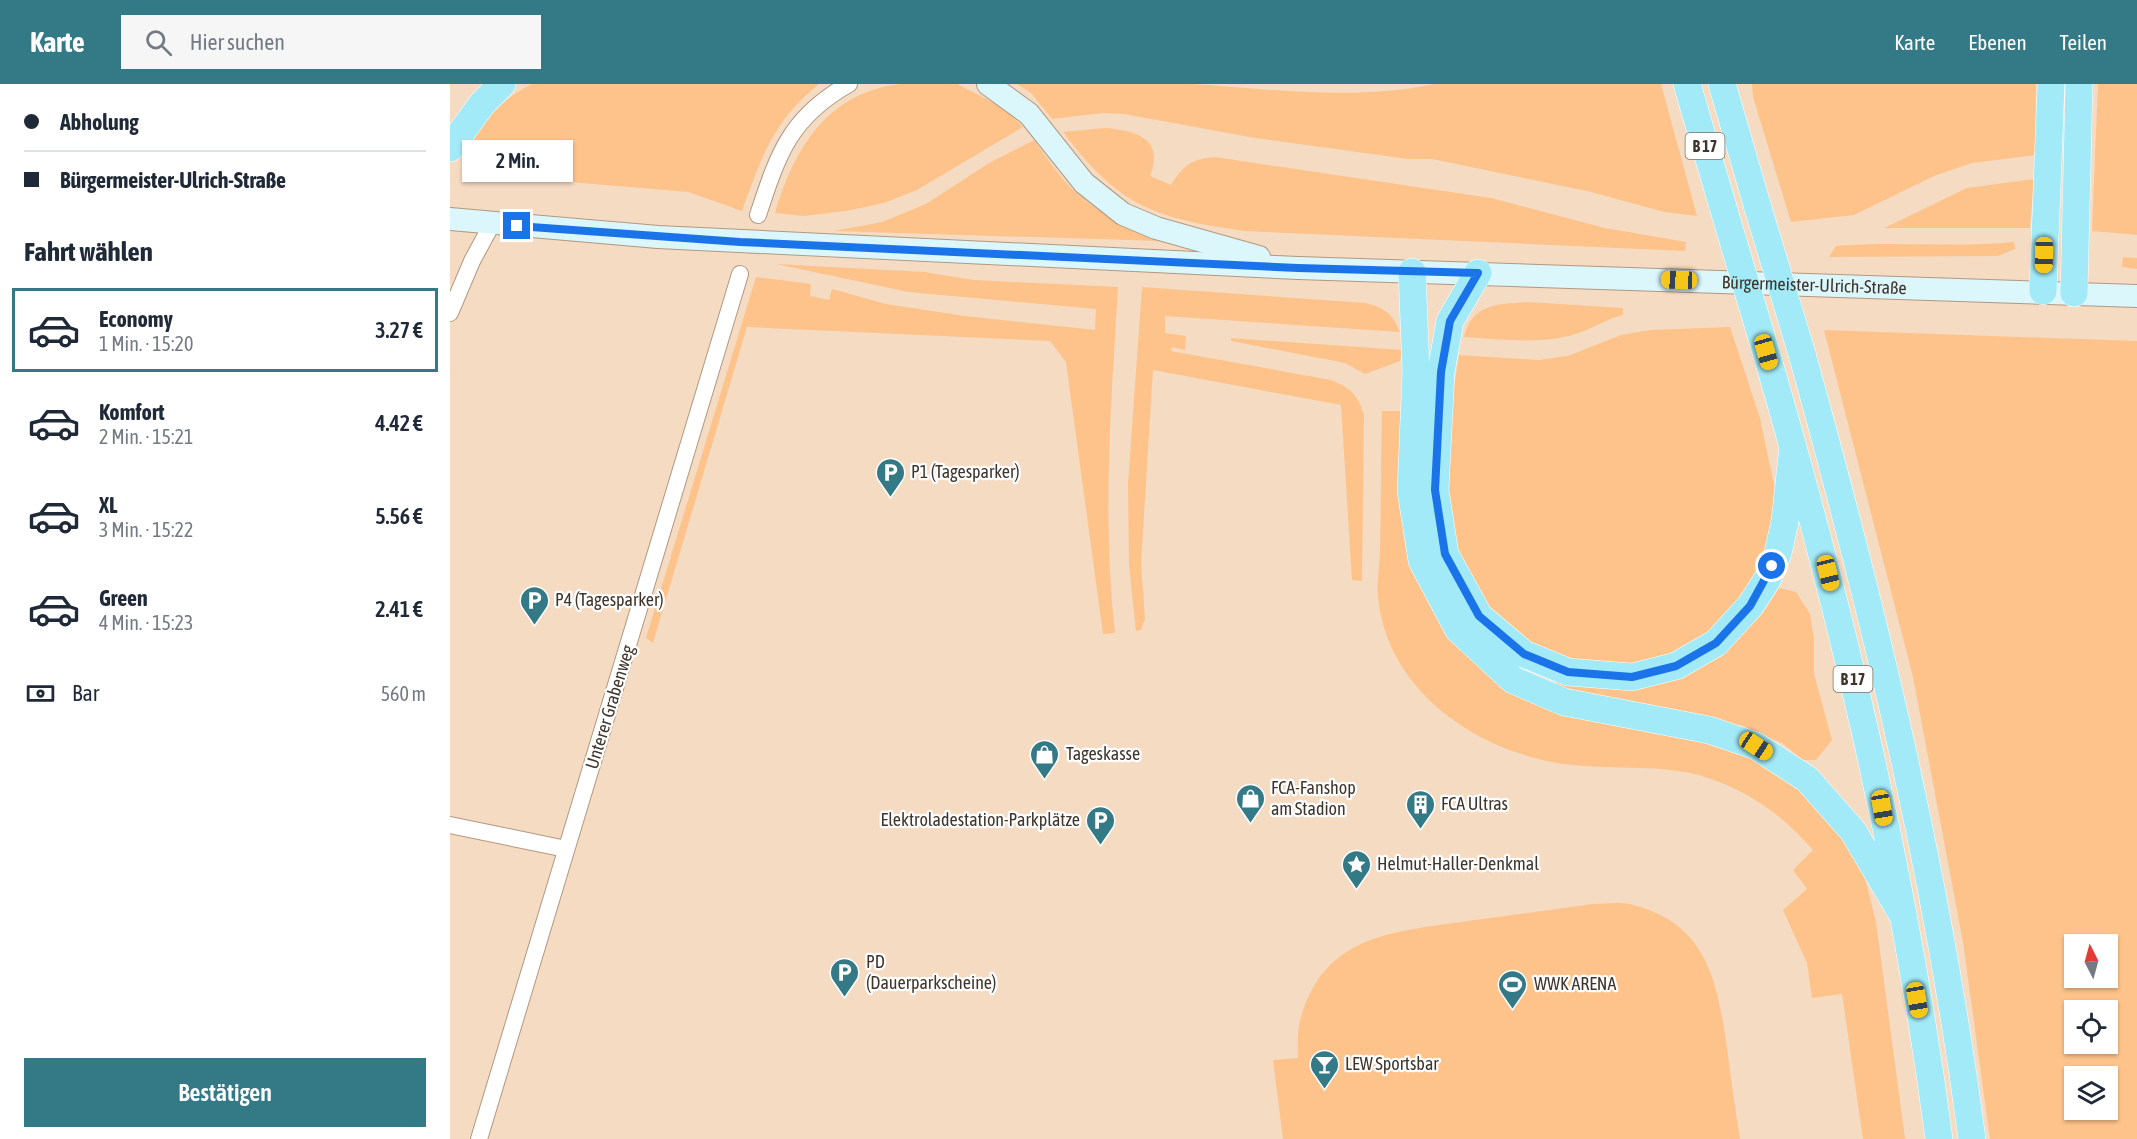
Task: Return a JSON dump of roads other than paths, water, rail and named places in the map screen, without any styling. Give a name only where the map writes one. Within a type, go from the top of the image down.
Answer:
[{"type":"highway","points":[[450,148],[482,104],[502,84]]},
{"type":"highway","name":"B 17","points":[[1687,84],[1793,446],[1859,703],[1902,914],[1939,1139]]},
{"type":"highway","points":[[2043,291],[2051,84]]},
{"type":"highway","points":[[2074,293],[2079,84]]},
{"type":"highway","name":"B 17","points":[[1726,90],[1846,510],[1894,705],[1936,911],[1972,1139]]},
{"type":"highway","points":[[1412,272],[1416,371],[1411,491],[1422,561],[1458,629],[1513,680],[1564,702],[1709,730],[1756,746],[1807,779],[1853,831],[1902,914]]},
{"type":"highway","points":[[1478,273],[1450,321],[1441,372],[1435,490],[1445,554],[1479,616],[1524,654],[1568,672],[1632,677],[1676,666],[1716,643],[1750,606],[1767,580],[1785,521],[1793,446]]},
{"type":"main road","points":[[988,84],[1029,114],[1084,183],[1123,214],[1156,228],[1298,268]]},
{"type":"main road","name":"Bürgermeister-Ulrich-Straße","points":[[450,219],[728,241],[1298,268],[2043,291],[2137,296]]},
{"type":"street","points":[[758,214],[778,154],[796,126],[829,95],[849,84]]},
{"type":"street","points":[[450,313],[472,261],[492,224]]},
{"type":"street","name":"Unterer Grabenweg","points":[[479,1139],[740,274]]},
{"type":"street","points":[[450,825],[566,849]]},
{"type":"place","name":"P1 (Tagesparker)","points":[[890,498]]},
{"type":"place","name":"P4 (Tagesparker)","points":[[534,626]]},
{"type":"place","name":"Tageskasse","points":[[1045,780]]},
{"type":"place","name":"FCA-Fanshop am Stadion","points":[[1250,824]]},
{"type":"place","name":"FCA Ultras","points":[[1420,830]]},
{"type":"place","name":"Elektroladestation-Parkplätze","points":[[1101,846]]},
{"type":"place","name":"Helmut-Haller-Denkmal","points":[[1356,890]]},
{"type":"place","name":"PD (Dauerparkscheine)","points":[[845,998]]},
{"type":"place","name":"WWK ARENA","points":[[1513,1010]]},
{"type":"place","name":"LEW Sportsbar","points":[[1324,1090]]}]
